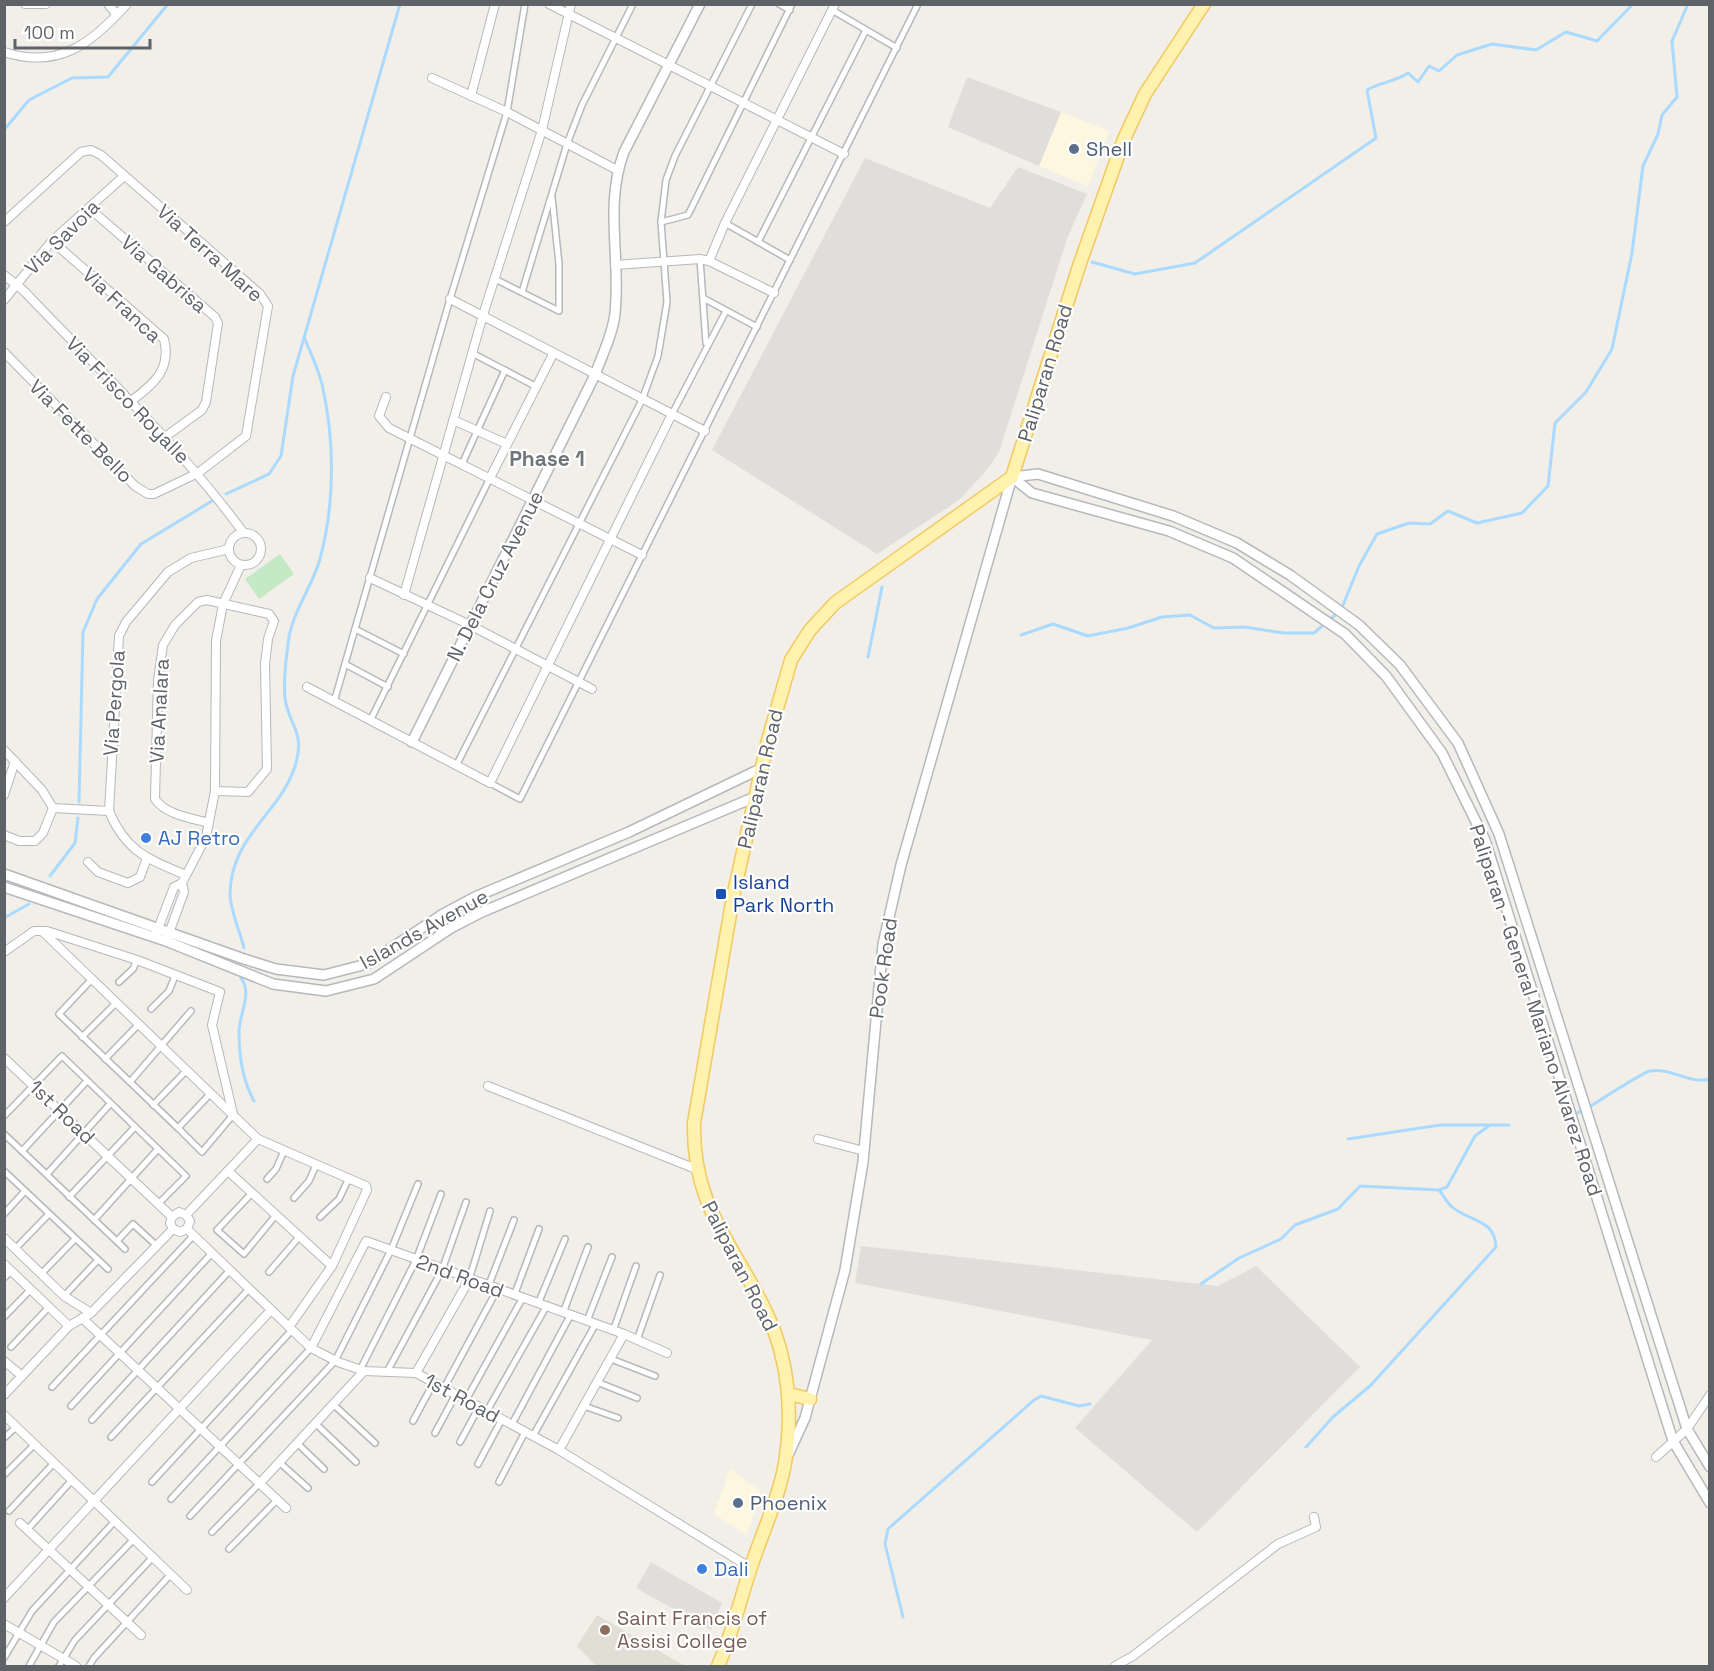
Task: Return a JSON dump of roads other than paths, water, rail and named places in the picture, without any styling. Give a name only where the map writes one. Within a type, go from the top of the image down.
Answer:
[{"type":"main road","name":"Paliparan Road","points":[[718,1666],[785,1464],[789,1394],[769,1318],[716,1224],[696,1169],[693,1139],[697,1101],[731,908],[785,674],[810,630],[848,593],[1012,477],[1075,277],[1124,139],[1146,94],[1204,4]]},
{"type":"main road","points":[[789,1394],[810,1399]]},
{"type":"street","points":[[25,4],[46,4]]},
{"type":"street","points":[[108,4],[117,15]]},
{"type":"street","points":[[4,52],[41,59],[58,55],[86,44],[128,4]]},
{"type":"street","points":[[471,96],[495,4]]},
{"type":"street","points":[[334,702],[409,437],[507,112],[525,4]]},
{"type":"street","points":[[549,4],[844,154]]},
{"type":"street","points":[[404,594],[483,315],[542,130],[571,4]]},
{"type":"street","points":[[522,292],[567,144],[582,105],[633,4]]},
{"type":"street","name":"N. Dela Cruz Avenue","points":[[412,742],[595,375],[615,315],[613,220],[617,170],[700,4]]},
{"type":"street","points":[[456,766],[642,400],[660,345],[667,302],[661,222],[666,180],[710,86],[753,4]]},
{"type":"street","points":[[661,222],[688,215],[791,7],[779,4]]},
{"type":"street","points":[[307,687],[520,799],[918,4]]},
{"type":"street","points":[[709,261],[725,223],[833,7],[897,48]]},
{"type":"street","points":[[758,242],[866,30]]},
{"type":"street","points":[[432,78],[507,112],[617,170]]},
{"type":"street","name":"Via Terra Mare","points":[[4,222],[81,152],[91,150],[101,155],[123,177],[260,294],[268,306],[248,431],[242,441],[198,473]]},
{"type":"street","name":"Via Savoia","points":[[4,300],[52,241],[123,177]]},
{"type":"street","points":[[495,279],[559,310],[559,264],[552,194]]},
{"type":"street","name":"Via Gabrisa","points":[[89,208],[215,317],[218,323],[206,402],[202,410],[165,437]]},
{"type":"street","points":[[725,223],[790,260]]},
{"type":"street","name":"Via Franca","points":[[52,241],[164,339],[162,371],[156,381],[130,402]]},
{"type":"street","points":[[615,265],[700,259],[709,261],[774,293]]},
{"type":"street","points":[[700,259],[706,344]]},
{"type":"street","name":"Via Frisco Royalle","points":[[4,275],[17,283],[165,437],[198,473],[243,532]]},
{"type":"street","points":[[703,298],[757,327]]},
{"type":"street","points":[[450,299],[705,431]]},
{"type":"street","points":[[490,783],[706,344],[726,310]]},
{"type":"street","name":"Via Fette Bello","points":[[4,352],[143,491],[154,494],[198,473]]},
{"type":"street","points":[[472,353],[535,386]]},
{"type":"street","points":[[370,721],[535,386],[553,354]]},
{"type":"street","points":[[462,464],[505,370]]},
{"type":"street","points":[[386,397],[379,416],[381,421],[532,501],[642,555]]},
{"type":"street","points":[[453,420],[507,444]]},
{"type":"street","name":"Paliparan - General Mariano Alvarez Road","points":[[1012,477],[1038,474],[1173,516],[1237,543],[1290,575],[1359,625],[1400,664],[1458,743],[1499,834],[1687,1429],[1710,1467]]},
{"type":"street","name":"Paliparan - General Mariano Alvarez Road","points":[[1012,477],[1032,493],[1169,531],[1233,558],[1345,634],[1386,676],[1442,753],[1485,840],[1673,1441],[1710,1503]]},
{"type":"street","name":"Pook Road","points":[[785,1464],[810,1399],[841,1290],[864,1151],[886,932],[901,865],[1012,477]]},
{"type":"street","points":[[1169,531],[1173,516]]},
{"type":"street","points":[[243,532],[256,536],[262,550],[255,562],[241,565],[232,559],[229,549],[234,536],[243,532]]},
{"type":"street","name":"Via Pergola","points":[[109,811],[119,636],[126,622],[168,572],[191,558],[229,549]]},
{"type":"street","points":[[168,937],[184,892],[182,883],[206,837],[209,823],[215,791],[216,641],[224,604],[241,565]]},
{"type":"street","points":[[370,578],[470,625],[592,689]]},
{"type":"street","name":"Via Analara","points":[[209,823],[173,812],[155,800],[158,680],[163,645],[175,625],[198,602],[207,600],[224,604]]},
{"type":"street","points":[[215,791],[248,792],[267,769],[265,664],[268,639],[274,621],[269,614],[224,604]]},
{"type":"street","points":[[355,629],[404,654]]},
{"type":"street","points":[[345,664],[388,687]]},
{"type":"street","points":[[4,750],[42,790],[54,808]]},
{"type":"street","points":[[4,795],[15,760]]},
{"type":"street","name":"Islands Avenue","points":[[4,887],[276,969],[324,975],[367,964],[443,914],[475,897],[629,832],[762,768]]},
{"type":"street","name":"Islands Avenue","points":[[168,937],[273,984],[326,991],[352,986],[374,979],[451,928],[482,912],[755,797]]},
{"type":"street","points":[[54,808],[109,811],[124,840],[147,858],[186,875]]},
{"type":"street","points":[[4,835],[19,841],[35,841],[43,833],[54,808]]},
{"type":"street","points":[[88,862],[98,872],[128,883],[140,877],[147,858]]},
{"type":"street","name":"Islands Avenue","points":[[4,874],[156,933]]},
{"type":"street","points":[[156,933],[174,886],[182,883]]},
{"type":"street","points":[[4,952],[34,931],[42,931],[137,960],[220,992],[212,1023],[233,1114]]},
{"type":"street","points":[[42,931],[258,1139],[365,1184],[367,1190],[332,1266],[291,1328],[152,1482]]},
{"type":"street","points":[[119,982],[134,969],[137,960]]},
{"type":"street","points":[[152,1009],[169,991],[175,976]]},
{"type":"street","points":[[92,979],[59,1014],[202,1152],[233,1114]]},
{"type":"street","points":[[82,1037],[117,1002]]},
{"type":"street","points":[[130,1082],[191,1011]]},
{"type":"street","points":[[105,1059],[139,1024]]},
{"type":"street","points":[[4,1116],[62,1056],[186,1176],[158,1204]]},
{"type":"street","name":"1st Road","points":[[4,1058],[172,1217]]},
{"type":"street","points":[[153,1105],[187,1070]]},
{"type":"street","points":[[22,1151],[87,1081]]},
{"type":"street","points":[[488,1086],[696,1169]]},
{"type":"street","points":[[178,1128],[211,1093]]},
{"type":"street","points":[[47,1174],[110,1104]]},
{"type":"street","points":[[69,1197],[135,1127]]},
{"type":"street","points":[[4,1134],[125,1250]]},
{"type":"street","points":[[818,1138],[864,1151]]},
{"type":"street","points":[[186,1215],[258,1139]]},
{"type":"street","points":[[94,1220],[158,1149]]},
{"type":"street","points":[[267,1179],[276,1169],[284,1151]]},
{"type":"street","points":[[294,1198],[309,1181],[316,1165]]},
{"type":"street","points":[[4,1171],[108,1269]]},
{"type":"street","points":[[228,1171],[332,1266]]},
{"type":"street","points":[[320,1218],[339,1199],[348,1178]]},
{"type":"street","points":[[190,1516],[335,1361],[391,1250],[418,1184]]},
{"type":"street","points":[[4,1214],[25,1191]]},
{"type":"street","points":[[252,1193],[218,1230],[244,1254],[276,1215]]},
{"type":"street","points":[[212,1532],[260,1483],[362,1370],[416,1260],[441,1194]]},
{"type":"street","points":[[387,1372],[442,1270],[466,1202]]},
{"type":"street","points":[[416,1373],[469,1280],[490,1211]]},
{"type":"street","points":[[52,1387],[191,1232],[190,1221],[186,1215],[179,1212],[172,1217],[170,1223],[173,1229],[180,1232],[191,1232]]},
{"type":"street","points":[[16,1248],[49,1214]]},
{"type":"street","points":[[444,1388],[493,1288],[514,1220]]},
{"type":"street","points":[[117,1241],[133,1224],[157,1246]]},
{"type":"street","points":[[4,1395],[69,1326],[91,1313],[173,1229]]},
{"type":"street","points":[[466,1400],[518,1297],[539,1230]]},
{"type":"street","name":"1st Road","points":[[191,1232],[310,1348],[335,1361],[362,1370],[416,1373],[560,1450],[751,1568]]},
{"type":"street","points":[[268,1272],[300,1236]]},
{"type":"street","points":[[4,1238],[64,1296],[91,1313]]},
{"type":"street","points":[[40,1274],[75,1239]]},
{"type":"street","points":[[460,1442],[483,1409],[542,1306],[565,1239]]},
{"type":"street","name":"2nd Road","points":[[310,1348],[366,1241],[624,1334],[667,1353]]},
{"type":"street","points":[[512,1424],[567,1314],[588,1247]]},
{"type":"street","points":[[71,1406],[212,1253]]},
{"type":"street","points":[[587,1321],[612,1257]]},
{"type":"street","points":[[64,1296],[98,1260]]},
{"type":"street","points":[[4,1264],[69,1326]]},
{"type":"street","points":[[613,1331],[636,1266]]},
{"type":"street","points":[[92,1420],[230,1270]]},
{"type":"street","points":[[4,1278],[11,1271]]},
{"type":"street","points":[[637,1340],[660,1275]]},
{"type":"street","points":[[4,1317],[31,1289]]},
{"type":"street","points":[[111,1437],[249,1289]]},
{"type":"street","points":[[11,1347],[49,1307]]},
{"type":"street","points":[[4,1598],[271,1310]]},
{"type":"street","points":[[82,1318],[286,1508]]},
{"type":"street","points":[[499,1482],[595,1325]]},
{"type":"street","points":[[560,1450],[624,1334]]},
{"type":"street","points":[[171,1499],[310,1348]]},
{"type":"street","points":[[611,1359],[655,1376]]},
{"type":"street","points":[[4,1361],[22,1376]]},
{"type":"street","points":[[413,1421],[434,1382]]},
{"type":"street","points":[[597,1382],[637,1398]]},
{"type":"street","points":[[435,1432],[456,1394]]},
{"type":"street","points":[[1656,1457],[1687,1429],[1710,1395]]},
{"type":"street","points":[[333,1404],[375,1443]]},
{"type":"street","points":[[584,1406],[618,1418]]},
{"type":"street","points":[[4,1415],[187,1590]]},
{"type":"street","points":[[478,1464],[502,1419]]},
{"type":"street","points":[[315,1423],[356,1462]]},
{"type":"street","points":[[4,1438],[16,1426]]},
{"type":"street","points":[[297,1443],[324,1469]]},
{"type":"street","points":[[4,1475],[34,1444]]},
{"type":"street","points":[[279,1462],[308,1488]]},
{"type":"street","points":[[9,1511],[54,1463]]},
{"type":"street","points":[[27,1530],[72,1480]]},
{"type":"street","points":[[229,1549],[277,1500]]},
{"type":"street","points":[[1115,1666],[1133,1656],[1278,1544],[1316,1527],[1314,1517]]},
{"type":"street","points":[[4,1658],[32,1611],[115,1521]]},
{"type":"street","points":[[20,1524],[141,1635]]},
{"type":"street","points":[[29,1666],[54,1622],[134,1539]]},
{"type":"street","points":[[61,1663],[75,1640],[153,1557]]},
{"type":"street","points":[[89,1666],[126,1621],[171,1574]]},
{"type":"street","points":[[4,1624],[20,1632],[61,1663],[75,1666]]},
{"type":"waterway","points":[[4,130],[29,100],[72,78],[108,77],[168,4]]},
{"type":"waterway","points":[[226,494],[269,474],[281,456],[293,376],[400,4]]},
{"type":"waterway","points":[[1092,262],[1135,274],[1195,263],[1376,138],[1367,90],[1408,73],[1418,82],[1429,66],[1439,71],[1457,55],[1492,44],[1536,50],[1566,32],[1597,41],[1633,4]]},
{"type":"waterway","points":[[1021,635],[1053,624],[1088,636],[1128,628],[1162,617],[1190,615],[1214,628],[1244,627],[1284,633],[1314,633],[1341,610],[1359,566],[1377,534],[1409,523],[1430,524],[1448,511],[1477,523],[1522,513],[1548,486],[1555,423],[1586,392],[1612,349],[1632,253],[1643,166],[1658,134],[1662,115],[1677,97],[1672,41],[1688,4]]},
{"type":"waterway","points":[[244,948],[231,902],[232,874],[247,840],[280,796],[296,763],[297,735],[284,691],[288,644],[297,611],[320,559],[331,494],[331,450],[326,406],[320,378],[304,337]]},
{"type":"waterway","points":[[79,802],[83,632],[97,599],[141,544],[212,501]]},
{"type":"waterway","points":[[868,657],[882,587]]},
{"type":"waterway","points":[[50,876],[75,843],[78,818]]},
{"type":"waterway","points":[[4,918],[29,904]]},
{"type":"waterway","points":[[241,978],[246,997],[239,1032],[240,1050],[244,1077],[254,1101]]},
{"type":"waterway","points":[[1589,1107],[1650,1071],[1665,1071],[1695,1080],[1710,1079]]},
{"type":"waterway","points":[[1566,1119],[1583,1110]]},
{"type":"waterway","points":[[1348,1139],[1440,1125],[1509,1125]]},
{"type":"waterway","points":[[1201,1284],[1239,1258],[1281,1239],[1295,1225],[1338,1209],[1360,1186],[1439,1190],[1447,1187],[1475,1136],[1490,1125]]},
{"type":"waterway","points":[[1306,1447],[1333,1417],[1371,1385],[1496,1247],[1491,1231],[1480,1222],[1451,1206],[1439,1190]]},
{"type":"waterway","points":[[903,1617],[885,1544],[888,1529],[1034,1400],[1041,1396],[1079,1406],[1090,1404]]},
{"type":"place","name":"Shell","points":[[1074,149]]},
{"type":"place","name":"AJ Retro","points":[[146,838]]},
{"type":"place","name":"Island Park North","points":[[721,894]]},
{"type":"place","name":"Phoenix","points":[[738,1503]]},
{"type":"place","name":"Dali","points":[[702,1569]]},
{"type":"place","name":"Saint Francis of Assisi College","points":[[605,1630]]},
{"type":"district","name":"Phase 1","points":[[547,458]]}]
